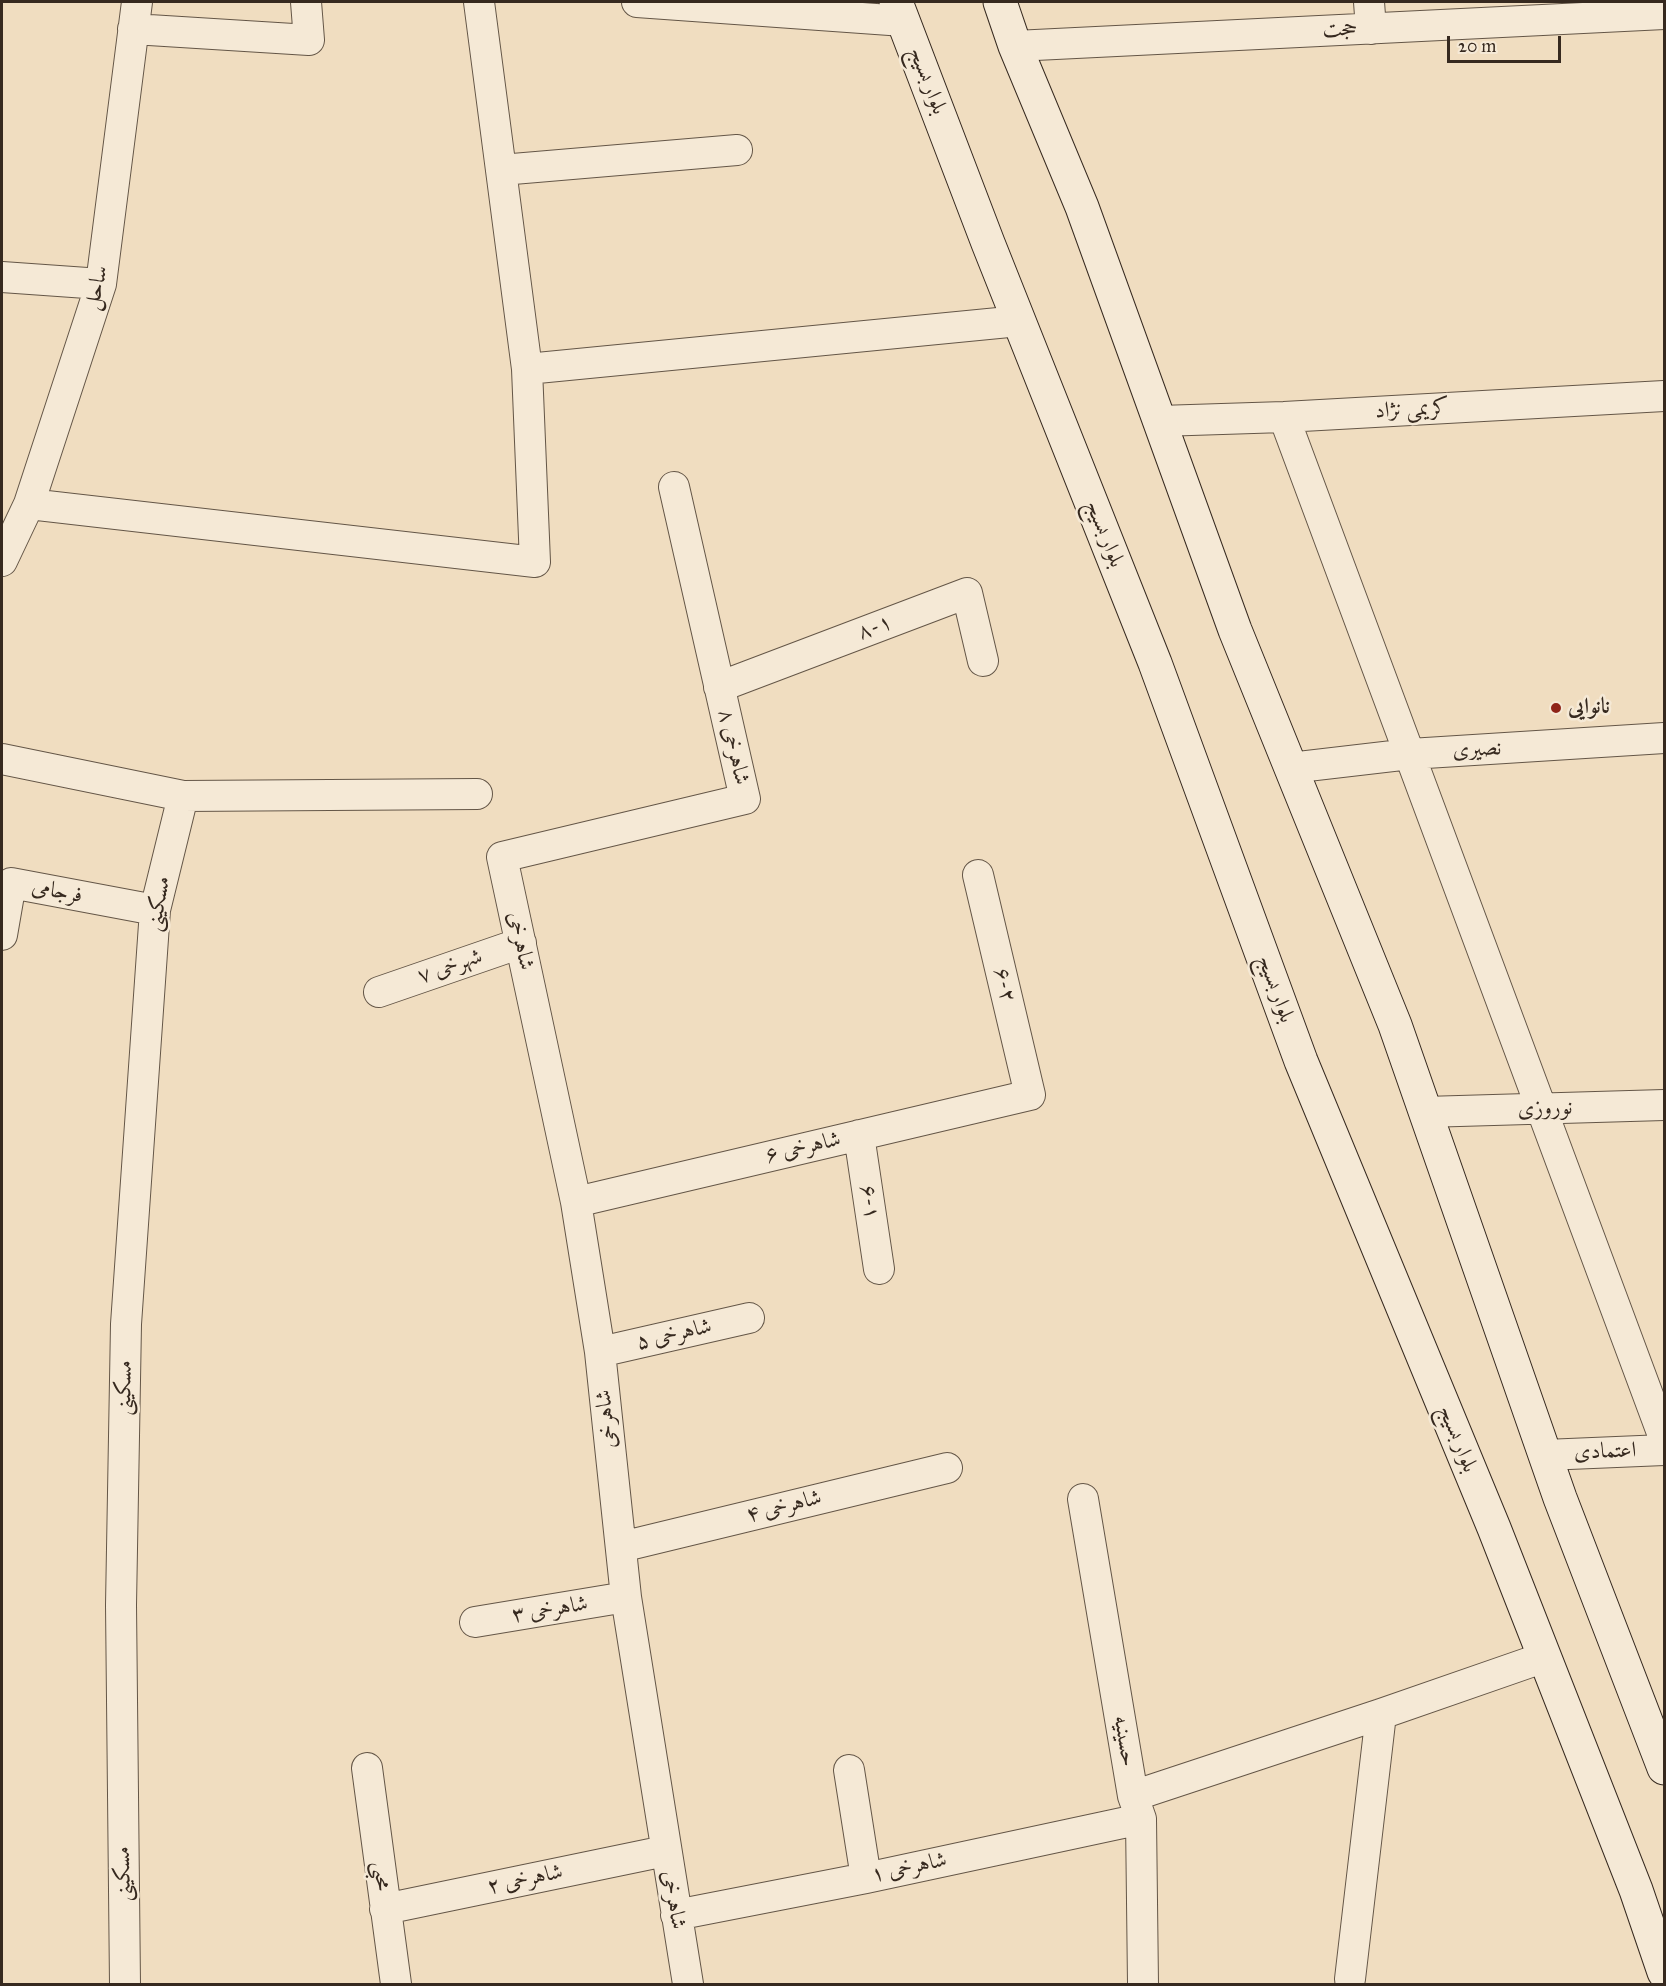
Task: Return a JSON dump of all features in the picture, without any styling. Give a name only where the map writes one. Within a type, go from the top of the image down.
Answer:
[{"type":"main road","points":[[1000,2],[1015,46],[1082,207],[1235,630],[1395,1025],[1545,1455],[1665,1768]]},
{"type":"main road","name":"بلوار بسیج","points":[[900,11],[1155,663],[1301,1061],[1545,1657],[1651,1887],[1665,1972]]},
{"type":"street","points":[[135,15],[309,40],[306,2]]},
{"type":"street","points":[[29,504],[535,562],[527,369],[479,2]]},
{"type":"street","points":[[637,2],[900,11]]},
{"type":"street","name":"حجت","points":[[1015,46],[1370,15],[1665,14]]},
{"type":"street","name":"ساحل","points":[[2,561],[29,504],[101,284],[135,15]]},
{"type":"street","points":[[501,170],[737,150]]},
{"type":"street","points":[[2,278],[101,284]]},
{"type":"street","points":[[527,369],[1020,321]]},
{"type":"street","name":"کریمی نژاد","points":[[1160,421],[1284,417],[1665,396]]},
{"type":"street","points":[[1284,417],[1665,1438]]},
{"type":"street","name":"شاهرخی ۸","points":[[502,857],[744,799],[674,487]]},
{"type":"street","name":"۸-۱","points":[[719,687],[967,593],[983,661]]},
{"type":"street","name":"نصیری","points":[[1290,768],[1410,754],[1665,738]]},
{"type":"street","points":[[2,759],[183,796],[477,794]]},
{"type":"street","name":"مسکینی","points":[[126,1984],[121,1605],[126,1324],[155,910],[183,796]]},
{"type":"street","name":"شاهرخی","points":[[502,857],[576,1202],[600,1352],[626,1598],[688,1984]]},
{"type":"street","name":"۶-۲","points":[[978,875],[1030,1095]]},
{"type":"street","name":"فرجامی","points":[[2,936],[11,883],[155,910]]},
{"type":"street","name":"شهرخی ۷","points":[[379,992],[521,943]]},
{"type":"street","name":"شاهرخی ۶","points":[[576,1202],[1030,1095]]},
{"type":"street","name":"نوروزی","points":[[1425,1112],[1665,1105]]},
{"type":"street","name":"۶-۱","points":[[859,1135],[879,1269]]},
{"type":"street","name":"شاهرخی ۵","points":[[600,1352],[749,1318]]},
{"type":"street","name":"اعتمادی","points":[[1545,1455],[1665,1450]]},
{"type":"street","name":"شاهرخی ۴","points":[[621,1546],[947,1468]]},
{"type":"street","name":"حسینیه","points":[[1083,1499],[1137,1808],[1143,1984]]},
{"type":"street","name":"شاهرخی ۳","points":[[475,1622],[626,1598]]},
{"type":"street","name":"شاهرخی ۱","points":[[676,1915],[866,1878],[1137,1808],[1381,1714],[1545,1657]]},
{"type":"street","points":[[1350,1979],[1381,1714]]},
{"type":"street","name":"محبی","points":[[367,1768],[396,1984]]},
{"type":"street","points":[[849,1770],[866,1878]]},
{"type":"street","name":"شاهرخی ۲","points":[[385,1909],[665,1851]]},
{"type":"place","name":"نانوایی","points":[[1556,708]]}]
